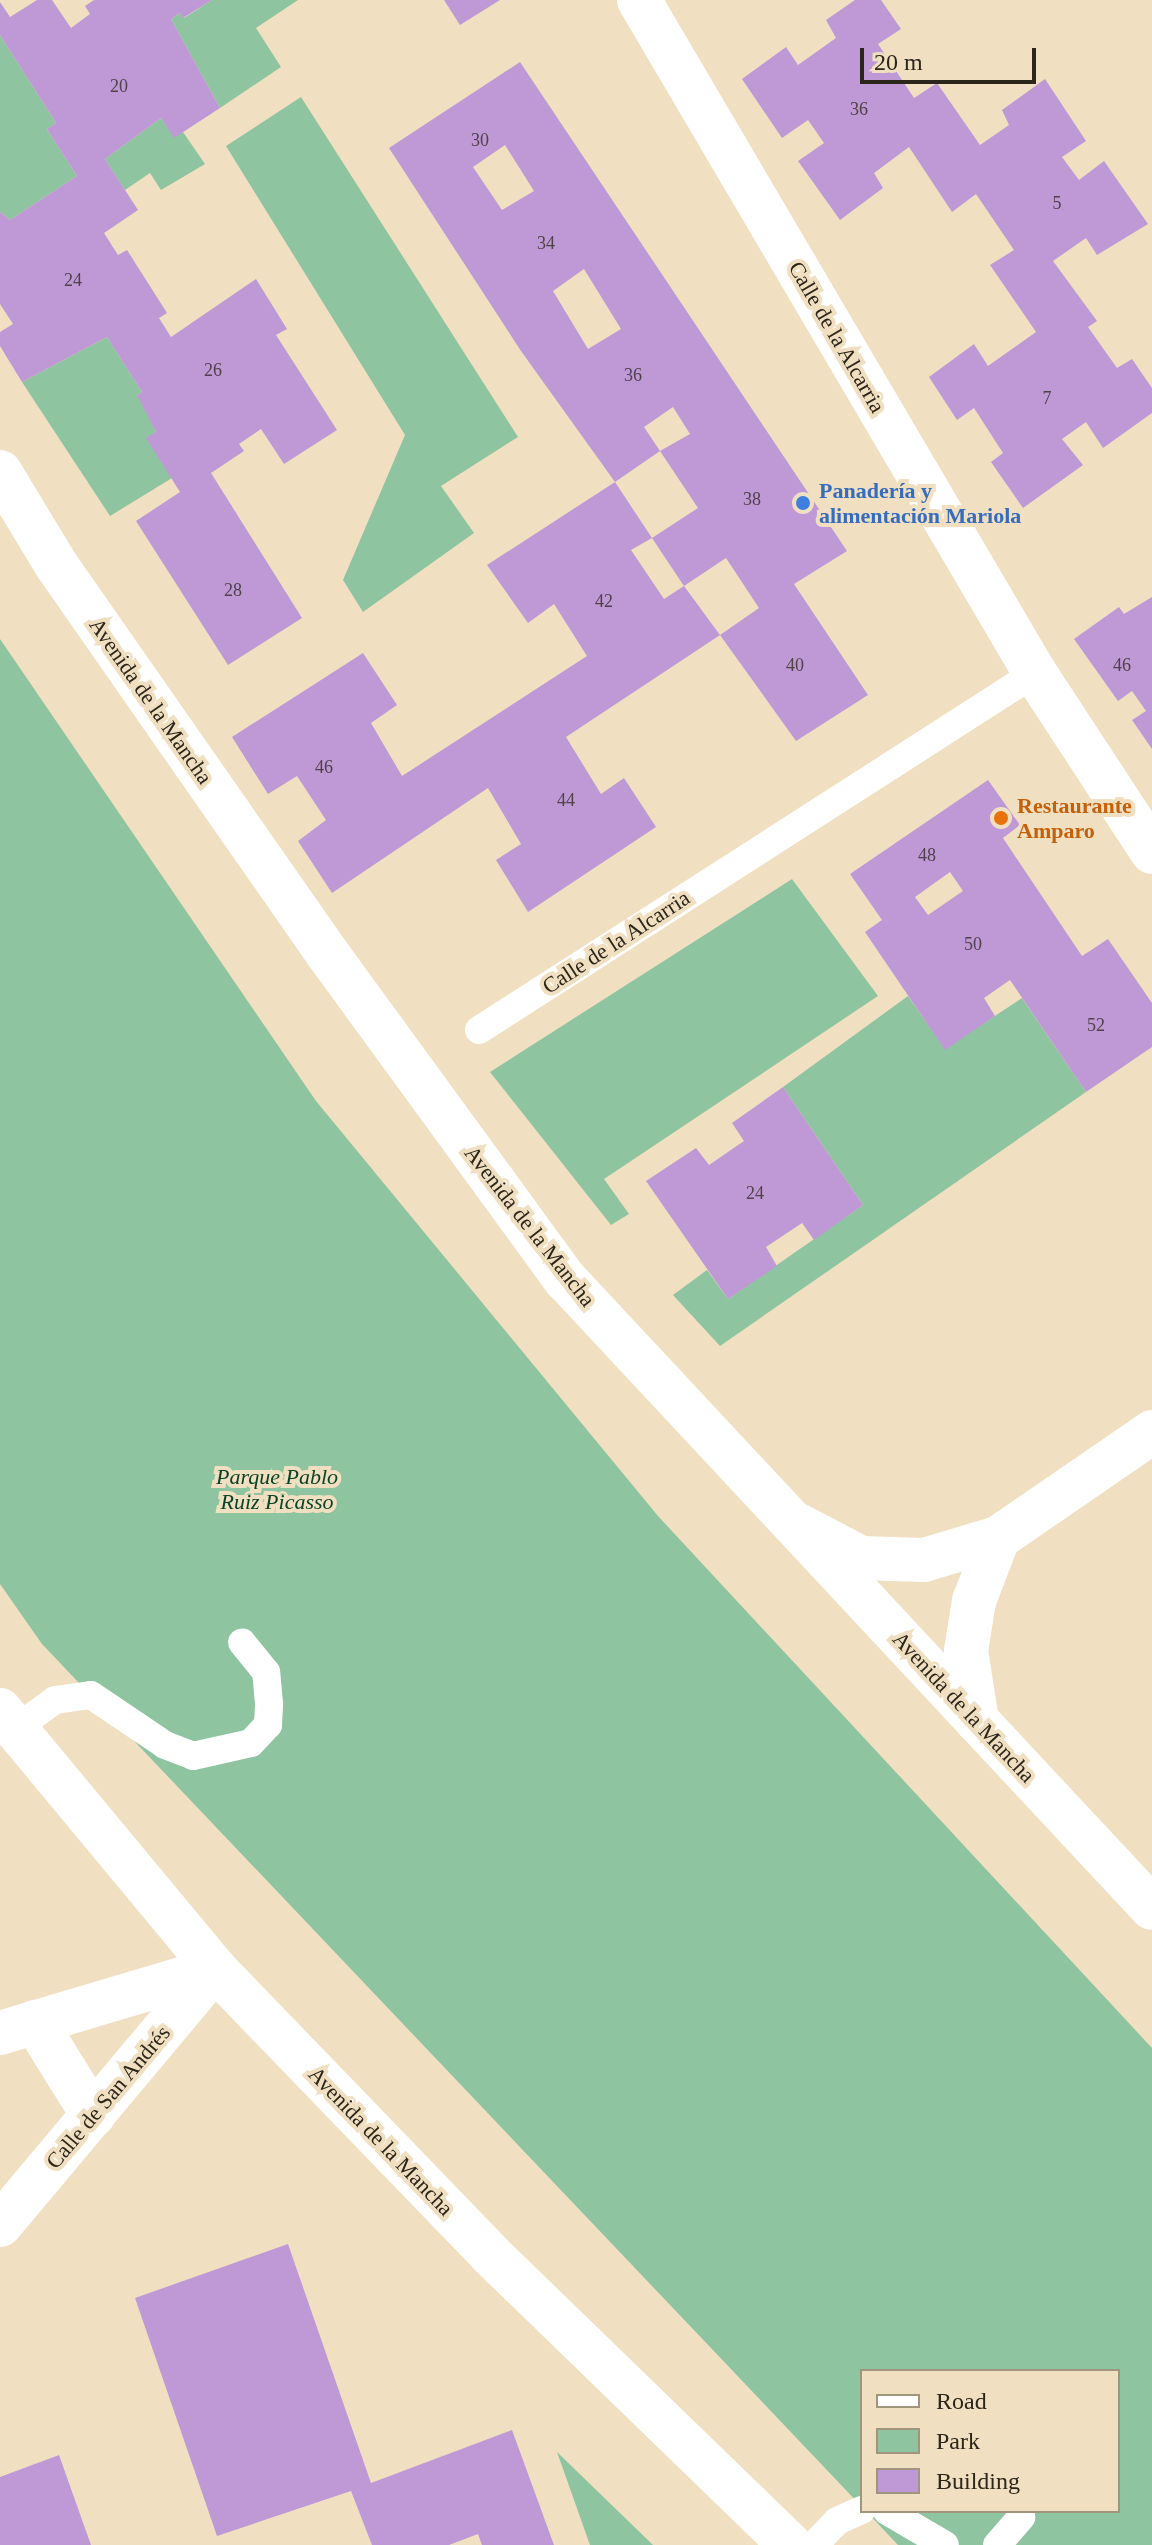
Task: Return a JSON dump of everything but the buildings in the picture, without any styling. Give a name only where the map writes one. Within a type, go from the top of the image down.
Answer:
[{"type":"main road","name":"Calle de la Alcarria","points":[[639,0],[1035,673],[1152,852]]},
{"type":"main road","name":"Avenida de la Mancha","points":[[0,472],[57,566],[318,940],[565,1279],[1152,1908]]},
{"type":"main road","points":[[792,1522],[861,1558],[924,1560],[998,1538],[1152,1432]]},
{"type":"main road","points":[[977,1721],[966,1651],[974,1601],[998,1538]]},
{"type":"main road","name":"Avenida de la Mancha","points":[[8,1720],[215,1969],[491,2255],[790,2545]]},
{"type":"main road","points":[[93,2115],[18,2028],[215,1969]]},
{"type":"main road","name":"Calle de San Andrés","points":[[0,2225],[215,1969]]},
{"type":"lane","name":"Calle de la Alcarria","points":[[479,1030],[1035,673]]},
{"type":"lane","points":[[8,1720],[55,1700],[91,1695],[165,1745],[193,1756],[251,1743],[268,1725],[269,1704],[266,1672],[242,1642]]},
{"type":"lane","points":[[814,2545],[837,2521],[860,2511]]},
{"type":"lane","points":[[890,2513],[945,2545]]},
{"type":"lane","points":[[997,2545],[1021,2517],[1020,2513]]},
{"type":"green space","points":[[212,0],[298,0],[256,28],[281,67],[220,108],[171,19],[180,13],[184,18]]},
{"type":"green space","points":[[0,35],[56,123],[47,129],[77,176],[10,220],[0,212]]},
{"type":"green space","points":[[301,97],[518,437],[441,486],[474,533],[363,612],[343,580],[405,435],[226,146]]},
{"type":"green space","points":[[161,118],[174,137],[183,132],[205,164],[161,190],[150,173],[125,190],[105,159]]},
{"type":"green space","points":[[107,337],[142,392],[137,395],[149,413],[172,478],[110,516],[22,382]]},
{"type":"green space","name":"Parque Pablo Ruiz Picasso","points":[[0,639],[316,1101],[658,1516],[1152,2048],[1152,2545],[898,2545],[868,2513],[1120,2513],[1120,2369],[860,2369],[860,2505],[42,1644],[0,1584]]},
{"type":"green space","points":[[792,879],[878,996],[604,1179],[629,1214],[611,1225],[490,1072]]},
{"type":"green space","points":[[908,996],[945,1049],[1022,998],[1086,1092],[720,1346],[673,1295],[707,1270],[728,1299],[863,1205],[783,1087]]},
{"type":"green space","points":[[557,2452],[653,2545],[590,2545]]},
{"type":"place","name":"Panadería y alimentación Mariola","points":[[803,503]]},
{"type":"place","name":"Restaurante Amparo","points":[[1001,818]]}]
